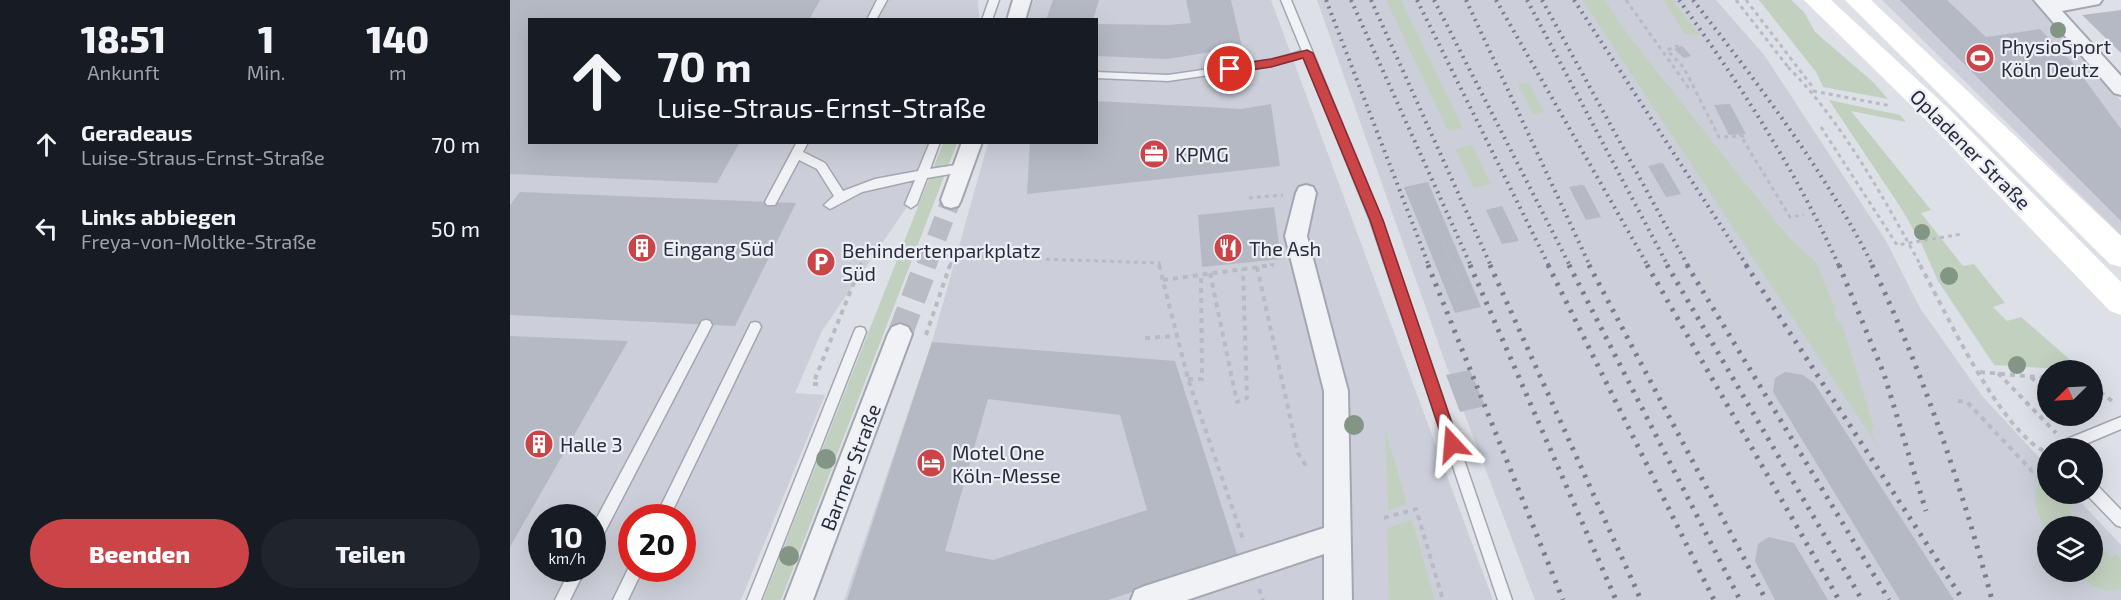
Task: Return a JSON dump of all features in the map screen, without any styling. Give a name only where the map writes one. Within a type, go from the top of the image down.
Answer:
[{"type":"main road","name":"Opladener Straße","points":[[1816,0],[1938,115],[2120,301]]},
{"type":"main road","name":"Opladener Straße","points":[[1857,0],[2121,255]]},
{"type":"main road","points":[[1851,34],[1855,30],[1862,29],[1872,33],[1907,62],[1941,80]]},
{"type":"street","points":[[1018,18],[1022,0]]},
{"type":"street","points":[[2046,3],[2093,0]]},
{"type":"street","points":[[2046,3],[2121,88]]},
{"type":"street","points":[[951,200],[971,144]]},
{"type":"street","points":[[1306,193],[1296,236],[1336,391],[1338,600]]},
{"type":"street","name":"Barmer Straße","points":[[799,600],[900,334]]},
{"type":"street","points":[[1145,600],[1337,537]]},
{"type":"lane","points":[[872,18],[882,0]]},
{"type":"lane","points":[[988,18],[994,0]]},
{"type":"lane","points":[[1286,0],[1362,186],[1505,600]]},
{"type":"lane","points":[[1098,75],[1168,78],[1271,63],[1307,53]]},
{"type":"lane","points":[[771,202],[802,144]]},
{"type":"lane","points":[[911,204],[934,144]]},
{"type":"lane","points":[[797,154],[821,165],[840,196]]},
{"type":"lane","points":[[830,205],[840,196],[887,182],[962,168]]},
{"type":"lane","points":[[606,515],[706,325]]},
{"type":"lane","points":[[669,504],[755,327]]},
{"type":"lane","points":[[754,600],[860,332]]},
{"type":"lane","points":[[2088,438],[2121,423]]},
{"type":"lane","points":[[2103,501],[2121,520]]},
{"type":"lane","points":[[562,600],[572,582]]},
{"type":"lane","points":[[621,600],[629,582]]},
{"type":"path","points":[[1626,0],[1690,90]]},
{"type":"path","points":[[1736,0],[1788,67],[1812,91],[1910,244],[1999,408],[2033,447],[2037,449]]},
{"type":"path","points":[[1746,0],[1811,85],[1812,91]]},
{"type":"path","points":[[1684,53],[1677,46],[1667,50],[1684,68],[1719,137],[1746,136]]},
{"type":"path","points":[[1812,91],[1898,107]]},
{"type":"path","points":[[1722,105],[1738,137],[1774,185],[1790,217],[1804,215]]},
{"type":"path","points":[[1821,127],[1897,245],[1962,234]]},
{"type":"path","points":[[1658,163],[1677,195]]},
{"type":"path","points":[[1652,165],[1671,196]]},
{"type":"path","points":[[1580,184],[1596,218]]},
{"type":"path","points":[[1573,186],[1590,219]]},
{"type":"path","points":[[1249,198],[1306,193]]},
{"type":"path","points":[[1498,207],[1515,242]]},
{"type":"path","points":[[1490,209],[1507,243]]},
{"type":"path","points":[[1431,211],[1465,295]]},
{"type":"path","points":[[856,253],[1159,263],[1188,379],[1224,481]]},
{"type":"path","points":[[817,375],[865,254]]},
{"type":"path","points":[[926,335],[952,256]]},
{"type":"path","points":[[1163,280],[1302,260]]},
{"type":"path","points":[[1257,267],[1298,453],[1311,472]]},
{"type":"path","points":[[1210,273],[1237,402],[1247,398],[1243,269]]},
{"type":"path","points":[[1188,379],[1203,379],[1201,274]]},
{"type":"path","points":[[1145,338],[1178,336]]},
{"type":"path","points":[[1980,372],[2037,377]]},
{"type":"path","points":[[1998,373],[2059,438]]},
{"type":"path","points":[[2030,376],[2037,383]]},
{"type":"path","points":[[2103,394],[2121,408]]},
{"type":"path","points":[[1958,401],[1967,402],[2032,471],[2037,469]]},
{"type":"path","points":[[1384,518],[1416,509],[1443,600]]},
{"type":"shaded area","points":[[510,0],[978,0],[979,18],[528,18],[528,144],[937,144],[909,204],[822,331],[795,393],[825,395],[741,600],[510,600]]},
{"type":"shaded area","points":[[1034,0],[1271,0],[1493,600],[844,600],[932,342],[988,144],[1098,144],[1098,18],[1026,18]]},
{"type":"shaded area","points":[[1317,0],[1716,0],[1765,56],[1886,241],[1920,308],[1983,397],[2037,455],[2037,504],[2082,504],[2094,516],[2037,516],[2037,582],[2103,582],[2103,526],[2121,545],[2121,600],[1535,600],[1446,365]]},
{"type":"shaded area","points":[[1882,0],[2031,0],[2079,49],[2121,101],[2121,235]]},
{"type":"green space","points":[[1386,0],[1401,0],[1463,128],[1448,131]]},
{"type":"green space","points":[[1582,0],[1605,0],[1631,39],[1790,239],[1816,262],[1836,310],[1834,312],[1837,321],[1842,324],[1874,428],[1871,430],[1872,434],[1887,460]]},
{"type":"green space","points":[[1664,0],[1672,0],[1700,35],[1684,34]]},
{"type":"green space","points":[[1759,0],[1791,0],[1804,12],[1815,32],[1873,82],[1888,99],[1823,87],[1816,72]]},
{"type":"green space","points":[[1529,83],[1544,112],[1533,114],[1518,84]]},
{"type":"green space","points":[[1829,100],[1900,115],[1906,122],[1851,111],[1931,210],[1921,213],[1963,266],[1974,264],[2005,303],[1993,307],[2007,321],[2021,317],[2070,360],[2037,360],[2037,367],[1994,365],[1938,281],[1921,243],[1901,208]]},
{"type":"green space","points":[[943,144],[957,144],[781,600],[763,600]]},
{"type":"green space","points":[[1472,145],[1491,184],[1474,188],[1455,149]]},
{"type":"green space","points":[[1385,429],[1407,504],[1388,510]]},
{"type":"green space","points":[[2037,486],[2037,504],[2071,504],[2074,507],[2067,510],[2073,516],[2039,516],[2035,503]]},
{"type":"green space","points":[[1412,520],[1435,600],[1389,600],[1387,528]]},
{"type":"green space","points":[[2103,548],[2111,557],[2117,554],[2121,559],[2121,588],[2109,591],[2097,588],[2088,582],[2103,582]]},
{"type":"building","points":[[510,0],[820,0],[810,18],[528,18],[528,144],[739,144],[717,183],[510,174]]},
{"type":"building","points":[[1053,0],[1099,0],[1094,18],[1047,18]]},
{"type":"building","points":[[1186,0],[1231,0],[1242,47],[1167,59],[1098,56],[1098,24],[1191,23]]},
{"type":"building","points":[[1900,0],[1947,0],[1986,37],[2040,29],[2072,62],[2121,129],[2121,221]]},
{"type":"building","points":[[2121,10],[2121,53],[2082,15]]},
{"type":"building","points":[[1682,46],[1691,56],[1684,58],[1674,49]]},
{"type":"building","name":"KPMG","points":[[1098,101],[1242,109],[1271,104],[1280,166],[1027,194],[1030,144],[1098,144]]},
{"type":"building","points":[[1730,104],[1746,134],[1729,135],[1714,105]]},
{"type":"building","points":[[1663,163],[1681,194],[1666,197],[1648,166]]},
{"type":"building","points":[[1428,182],[1481,307],[1455,313],[1404,187]]},
{"type":"building","points":[[1584,185],[1601,217],[1586,220],[1569,187]]},
{"type":"building","name":"Eingang Süd","points":[[520,192],[796,203],[735,326],[510,315],[510,205]]},
{"type":"building","points":[[1502,206],[1519,241],[1502,244],[1486,210]]},
{"type":"building","name":"The Ash","points":[[1274,207],[1281,259],[1202,267],[1198,215]]},
{"type":"building","name":"Halle 3","points":[[510,336],[628,341],[535,504],[528,504],[528,516],[510,547]]},
{"type":"building","name":"Motel One Köln-Messe","points":[[932,342],[1175,361],[1238,557],[1108,600],[847,600]],"holes":[[[988,399],[1120,415],[1147,510],[993,560],[945,551]]]},
{"type":"building","points":[[1470,370],[1485,406],[1460,412],[1446,375]]},
{"type":"building","points":[[1785,372],[1803,375],[1814,383],[1954,600],[1900,600],[1773,392],[1775,378]]},
{"type":"building","points":[[1769,537],[1794,543],[1828,600],[1775,600],[1755,561],[1758,544]]},
{"type":"tunnel","points":[[926,266],[951,200]]},
{"type":"tunnel","points":[[900,334],[926,265]]},
{"type":"railway","points":[[1326,0],[1429,266]]},
{"type":"railway","points":[[1351,0],[1471,266]]},
{"type":"railway","points":[[1371,0],[1491,266]]},
{"type":"railway","points":[[1417,0],[1549,266]]},
{"type":"railway","points":[[1434,0],[1570,266]]},
{"type":"railway","points":[[1466,0],[1590,266]]},
{"type":"railway","points":[[1496,0],[1648,266]]},
{"type":"railway","points":[[1527,0],[1668,266]]},
{"type":"railway","points":[[1542,0],[1688,266]]},
{"type":"railway","points":[[1574,0],[1747,266]]},
{"type":"railway","points":[[1679,0],[1724,64],[1786,162],[1839,266]]},
{"type":"railway","points":[[1693,0],[1766,96],[1812,162],[1854,230],[1873,266]]},
{"type":"railway","points":[[1428,265],[1563,600]]},
{"type":"railway","points":[[1470,265],[1616,600]]},
{"type":"railway","points":[[1490,265],[1641,600]]},
{"type":"railway","points":[[1548,265],[1714,600]]},
{"type":"railway","points":[[1569,265],[1740,600]]},
{"type":"railway","points":[[1589,265],[1766,600]]},
{"type":"railway","points":[[1647,265],[1839,600]]},
{"type":"railway","points":[[1667,265],[1862,600]]},
{"type":"railway","points":[[1687,265],[1889,600]]},
{"type":"railway","points":[[1746,265],[1963,600]]},
{"type":"railway","points":[[1839,265],[1884,374],[1926,511]]},
{"type":"railway","points":[[1872,265],[1908,347],[1940,430],[1992,600]]},
{"type":"place","name":"PhysioSport Köln Deutz","points":[[1980,58]]},
{"type":"place","name":"KPMG","points":[[1154,154]]},
{"type":"place","name":"Eingang Süd","points":[[642,248]]},
{"type":"place","name":"The Ash","points":[[1228,248]]},
{"type":"place","name":"Behindertenparkplatz Süd","points":[[821,262]]},
{"type":"place","name":"Halle 3","points":[[539,444]]},
{"type":"place","name":"Motel One Köln-Messe","points":[[931,463]]},
{"type":"route","points":[[1230,69],[1271,63],[1307,53],[1376,220],[1452,444]]}]
